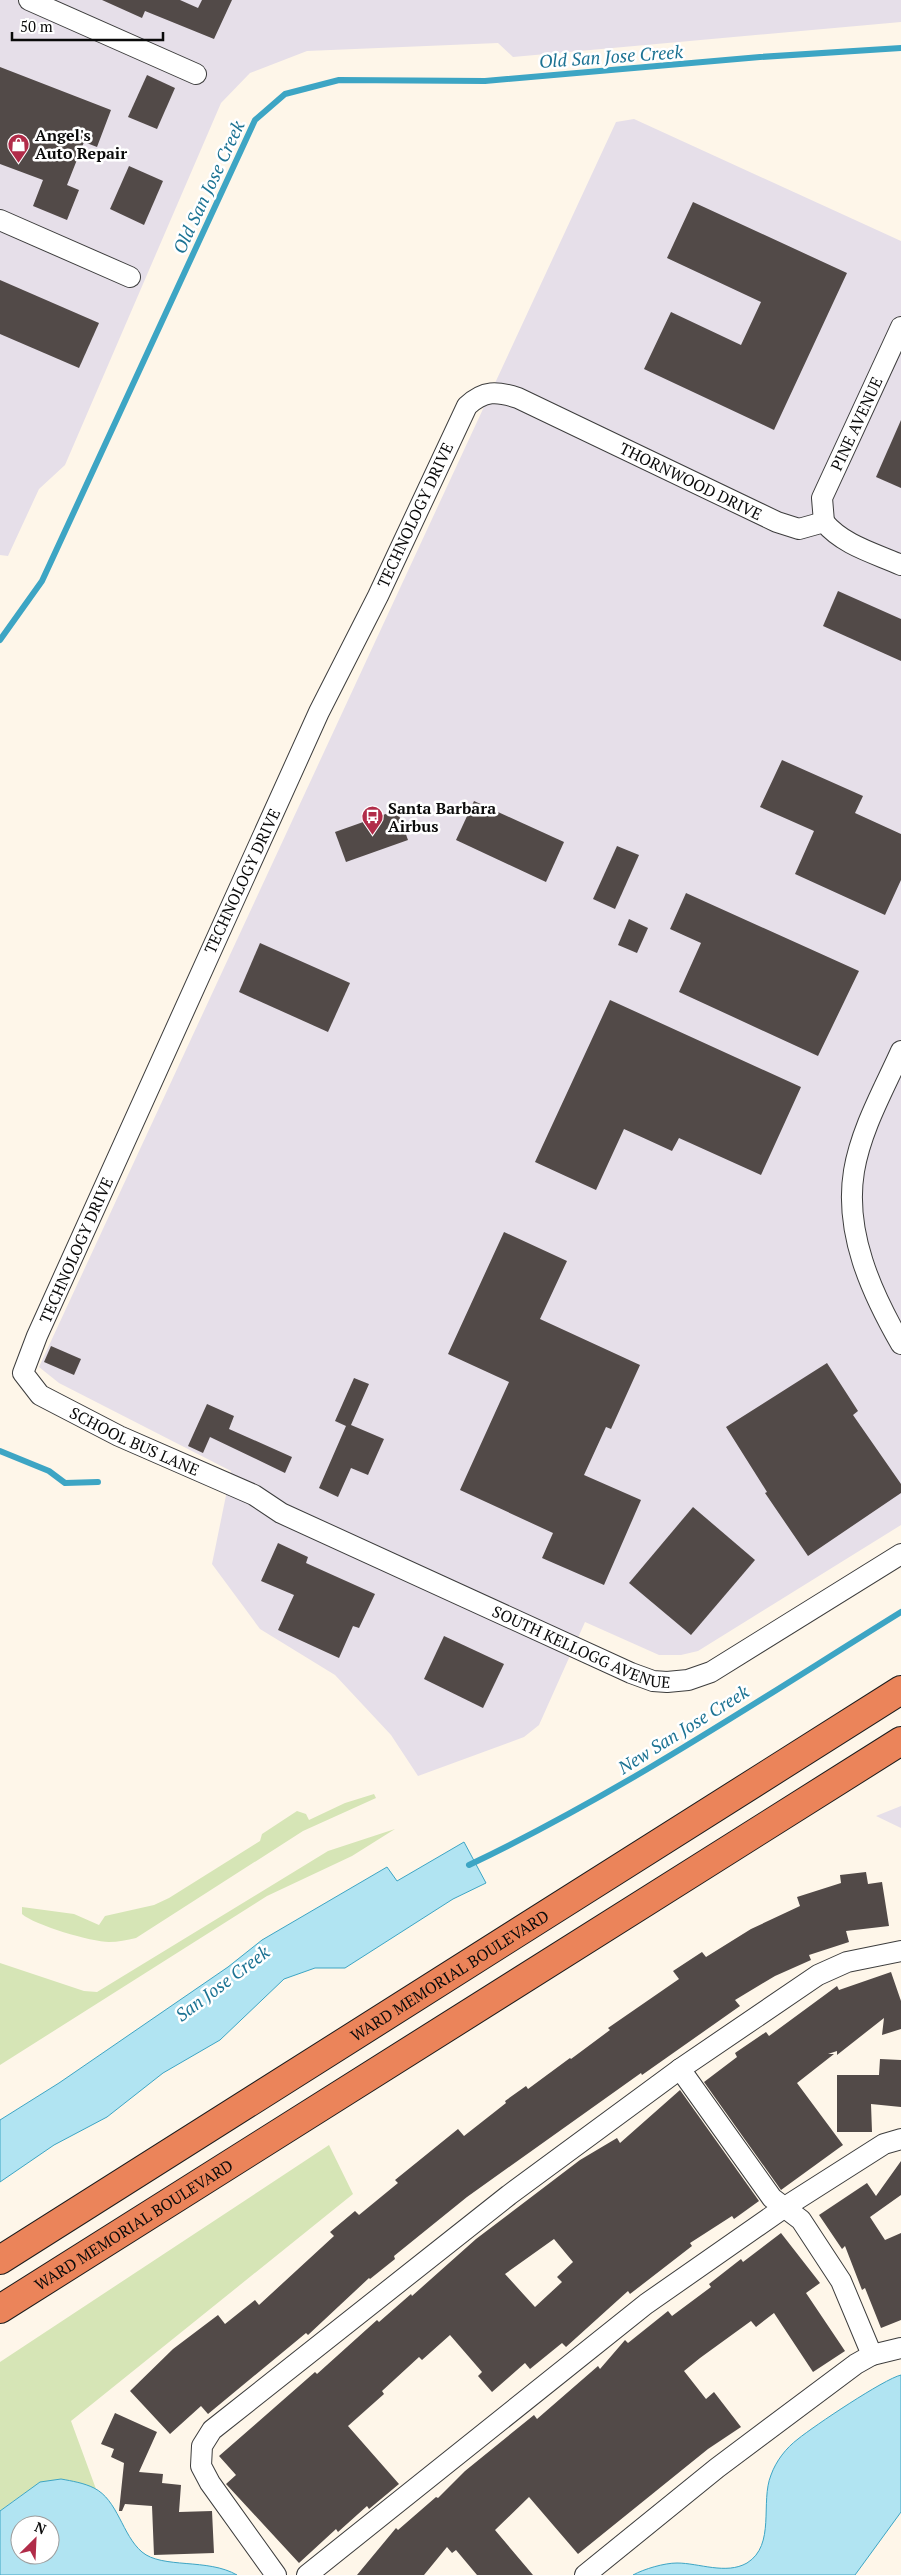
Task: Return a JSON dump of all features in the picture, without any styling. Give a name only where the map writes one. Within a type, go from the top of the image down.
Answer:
[{"type":"highway","name":"WARD MEMORIAL BOULEVARD","points":[[0,2260],[901,1690]]},
{"type":"highway","name":"WARD MEMORIAL BOULEVARD","points":[[0,2309],[901,1741]]},
{"type":"street","points":[[29,0],[196,74]]},
{"type":"street","points":[[0,220],[130,277]]},
{"type":"street","name":"PINE AVENUE","points":[[824,522],[822,498],[901,327]]},
{"type":"street","name":"THORNWOOD DRIVE","points":[[477,397],[486,393],[501,392],[518,398],[777,522],[799,529],[824,522]]},
{"type":"street","name":"TECHNOLOGY DRIVE","points":[[23,1374],[37,1336],[319,712],[378,596],[460,415],[477,397]]},
{"type":"street","points":[[824,522],[832,532],[845,540],[901,565]]},
{"type":"street","points":[[901,1051],[865,1130],[854,1170],[851,1206],[855,1229],[873,1293],[901,1344]]},
{"type":"street","name":"SCHOOL BUS LANE","points":[[23,1374],[40,1395],[119,1436],[254,1495]]},
{"type":"street","name":"SOUTH KELLOGG AVENUE","points":[[254,1495],[281,1513],[620,1669],[653,1680],[667,1682],[688,1680],[718,1668],[901,1554]]},
{"type":"street","points":[[276,2575],[210,2483],[201,2466],[202,2446],[212,2430],[509,2195],[680,2069],[818,1975],[847,1962],[901,1951]]},
{"type":"street","points":[[680,2069],[772,2198],[801,2220],[841,2281],[872,2356]]},
{"type":"street","points":[[307,2575],[646,2304],[784,2207],[884,2144],[901,2139]]},
{"type":"street","points":[[585,2575],[717,2468],[856,2364],[872,2356],[901,2348]]},
{"type":"shaded area","points":[[0,0],[901,0],[901,22],[513,57],[498,43],[307,51],[250,73],[221,103],[65,465],[39,489],[8,556],[0,555]]},
{"type":"shaded area","points":[[634,119],[901,241],[901,1525],[698,1651],[681,1655],[659,1655],[585,1622],[539,1725],[524,1737],[418,1776],[391,1735],[335,1675],[260,1629],[212,1564],[231,1471],[59,1383],[39,1367],[616,122]]},
{"type":"shaded area","points":[[901,1806],[901,1828],[876,1816]]},
{"type":"green space","points":[[374,1794],[376,1798],[303,1831],[136,1938],[109,1942],[90,1939],[50,1928],[22,1914],[22,1907],[74,1914],[99,1925],[105,1916],[154,1905],[169,1898],[260,1841],[262,1834],[297,1811],[306,1814],[309,1820],[345,1803]]},
{"type":"green space","points":[[395,1829],[352,1856],[267,1896],[0,2065],[0,1963],[84,1991],[97,1992],[328,1851]]},
{"type":"green space","points":[[329,2145],[353,2194],[71,2421],[96,2489],[66,2481],[45,2483],[25,2493],[0,2511],[0,2362]]},
{"type":"water","name":"San Jose Creek","points":[[464,1842],[486,1883],[453,1899],[345,1968],[315,1968],[284,1979],[220,2040],[163,2073],[107,2117],[54,2145],[0,2182],[0,2120],[59,2083],[228,1967],[262,1940],[387,1867],[397,1881]]},
{"type":"water","points":[[901,2375],[901,2512],[855,2575],[633,2575],[672,2563],[685,2563],[712,2568],[730,2568],[747,2563],[756,2555],[761,2545],[766,2522],[768,2486],[773,2470],[786,2451],[798,2439],[833,2414],[892,2378]]},
{"type":"water","points":[[61,2479],[78,2482],[102,2493],[114,2509],[129,2537],[142,2552],[161,2560],[213,2567],[237,2575],[0,2575],[0,2511],[40,2482]]},
{"type":"building","points":[[102,0],[180,0],[198,8],[202,0],[232,0],[214,39],[145,11],[142,18]]},
{"type":"building","points":[[0,67],[111,110],[97,147],[84,142],[67,185],[79,190],[67,220],[33,206],[43,180],[0,164]]},
{"type":"building","points":[[147,75],[175,88],[157,129],[128,117]]},
{"type":"building","points":[[129,166],[163,181],[144,225],[110,209]]},
{"type":"building","points":[[693,202],[847,273],[774,430],[644,369],[671,312],[741,345],[761,302],[667,258]]},
{"type":"building","points":[[0,280],[99,323],[79,368],[0,334]]},
{"type":"building","points":[[901,420],[901,488],[876,477]]},
{"type":"building","points":[[838,591],[901,619],[901,661],[823,626]]},
{"type":"building","points":[[782,760],[863,796],[855,813],[901,834],[901,880],[885,915],[795,874],[814,831],[760,807]]},
{"type":"building","points":[[474,801],[564,842],[546,882],[456,840]]},
{"type":"building","name":"Santa Barbara Airbus","points":[[397,810],[408,840],[346,862],[335,832]]},
{"type":"building","points":[[617,846],[639,855],[615,909],[593,899]]},
{"type":"building","points":[[686,893],[859,971],[818,1056],[679,992],[701,943],[670,929]]},
{"type":"building","points":[[629,919],[648,928],[637,953],[618,945]]},
{"type":"building","points":[[260,943],[350,983],[328,1032],[239,992]]},
{"type":"building","points":[[610,1000],[801,1087],[761,1175],[679,1138],[672,1151],[624,1129],[596,1190],[535,1162]]},
{"type":"building","points":[[504,1232],[567,1261],[540,1319],[640,1365],[611,1429],[606,1427],[584,1475],[641,1500],[604,1585],[542,1558],[553,1533],[460,1490],[509,1382],[448,1354]]},
{"type":"building","points":[[51,1346],[81,1359],[74,1375],[44,1362]]},
{"type":"building","points":[[827,1363],[858,1411],[853,1415],[901,1484],[901,1493],[808,1556],[765,1493],[767,1492],[726,1427]]},
{"type":"building","points":[[354,1378],[369,1384],[351,1425],[384,1439],[368,1475],[351,1468],[338,1497],[319,1488],[346,1426],[335,1421]]},
{"type":"building","points":[[207,1404],[234,1416],[229,1429],[292,1457],[285,1473],[210,1437],[203,1453],[188,1446]]},
{"type":"building","points":[[693,1507],[755,1560],[691,1635],[629,1583]]},
{"type":"building","points":[[278,1543],[308,1557],[306,1563],[375,1594],[359,1628],[353,1626],[339,1658],[278,1630],[294,1595],[261,1581]]},
{"type":"building","points":[[444,1636],[504,1664],[483,1708],[424,1679]]},
{"type":"building","points":[[866,1872],[868,1884],[882,1882],[889,1926],[846,1931],[849,1942],[809,1955],[811,1960],[775,1976],[735,2000],[740,2006],[642,2075],[641,2073],[467,2197],[394,2256],[395,2259],[369,2278],[308,2335],[306,2333],[208,2414],[201,2406],[170,2434],[130,2391],[173,2349],[218,2315],[225,2324],[255,2300],[259,2305],[334,2236],[330,2232],[355,2211],[359,2215],[398,2183],[395,2180],[458,2129],[464,2136],[506,2103],[505,2101],[526,2086],[528,2089],[571,2059],[610,2030],[608,2028],[679,1979],[673,1971],[702,1952],[706,1957],[751,1929],[800,1906],[797,1897],[841,1883],[840,1875]]},
{"type":"building","points":[[891,1972],[901,2001],[901,2029],[882,2035],[884,2018],[837,2055],[837,2051],[828,2054],[834,2054],[797,2083],[843,2145],[781,2190],[704,2082],[737,2057],[735,2053],[766,2032],[769,2036],[837,1986],[839,1990]]},
{"type":"building","points":[[880,2059],[901,2060],[901,2107],[871,2104],[872,2132],[837,2132],[837,2075],[879,2075]]},
{"type":"building","points":[[680,2090],[759,2201],[734,2219],[732,2216],[690,2243],[692,2246],[630,2294],[628,2291],[566,2347],[562,2343],[530,2369],[525,2363],[492,2392],[478,2376],[482,2372],[450,2335],[422,2360],[419,2357],[382,2391],[384,2394],[348,2426],[399,2484],[369,2509],[367,2506],[338,2532],[336,2529],[299,2563],[226,2484],[236,2475],[219,2456],[315,2372],[317,2374],[377,2320],[379,2322],[411,2294],[412,2296],[476,2239],[580,2160],[617,2138],[620,2143]],"holes":[[[554,2239],[573,2262],[557,2277],[562,2282],[535,2307],[505,2274]]]},
{"type":"building","points":[[901,2161],[901,2195],[870,2217],[885,2240],[901,2233],[901,2320],[881,2328],[865,2288],[862,2290],[845,2246],[842,2249],[819,2215],[867,2183],[876,2196]]},
{"type":"building","points":[[781,2233],[820,2283],[806,2293],[845,2351],[813,2372],[774,2313],[756,2327],[751,2321],[684,2371],[706,2399],[714,2392],[741,2427],[708,2449],[578,2554],[529,2497],[495,2530],[533,2575],[477,2575],[456,2550],[452,2553],[447,2547],[424,2575],[357,2575],[396,2528],[398,2530],[436,2497],[438,2498],[465,2471],[534,2415],[537,2419],[598,2366],[600,2369],[625,2340],[628,2343],[668,2311],[672,2316],[711,2287],[709,2284],[741,2259],[743,2262]]},
{"type":"building","points":[[115,2413],[157,2432],[139,2472],[163,2474],[162,2483],[181,2485],[179,2512],[212,2511],[214,2553],[154,2555],[152,2506],[125,2504],[122,2511],[119,2511],[124,2463],[111,2457],[114,2449],[101,2444]]},
{"type":"waterway","name":"Old San Jose Creek","points":[[0,640],[42,581],[255,120],[285,94],[339,80],[485,81],[760,57],[901,48]]},
{"type":"waterway","points":[[0,1451],[49,1471],[65,1483],[98,1482]]},
{"type":"waterway","name":"New San Jose Creek","points":[[469,1865],[635,1777],[901,1612]]},
{"type":"place","name":"Angel's Auto Repair","points":[[19,163]]},
{"type":"place","name":"Santa Barbara Airbus","points":[[372,836]]}]
